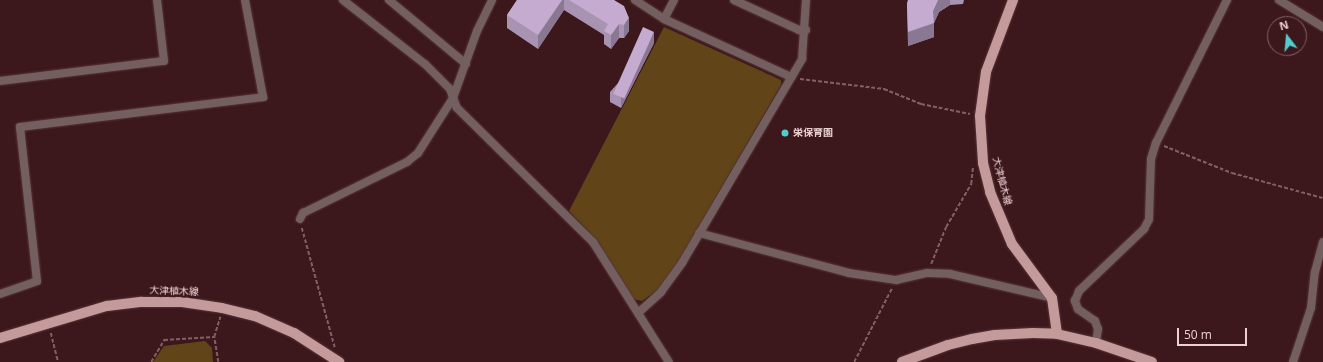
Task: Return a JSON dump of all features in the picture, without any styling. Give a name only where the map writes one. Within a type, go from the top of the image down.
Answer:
[{"type":"main road","name":"大津植木線","points":[[1013,0],[986,72],[980,116],[983,163],[1001,222],[1012,244],[1052,298],[1057,334]]},
{"type":"main road","name":"大津植木線","points":[[0,338],[107,306],[142,302],[182,302],[222,308],[275,324],[336,360]]},
{"type":"main road","points":[[902,362],[948,345],[978,338],[996,335],[1057,334],[1096,343],[1152,362]]},
{"type":"street","points":[[0,81],[164,61],[157,0]]},
{"type":"street","points":[[0,294],[38,281],[20,127],[263,98],[245,0]]},
{"type":"street","points":[[342,0],[425,64],[450,89],[457,108],[593,242],[669,362]]},
{"type":"street","points":[[389,0],[466,64]]},
{"type":"street","points":[[636,0],[664,19],[791,77]]},
{"type":"street","points":[[664,19],[674,0]]},
{"type":"street","points":[[734,0],[799,30],[806,30]]},
{"type":"street","points":[[638,313],[661,292],[682,263],[802,59],[806,30],[806,0]]},
{"type":"street","points":[[1096,343],[1098,329],[1095,321],[1078,309],[1075,300],[1079,291],[1144,229],[1149,219],[1152,160],[1156,143],[1227,0]]},
{"type":"street","points":[[1279,0],[1323,27]]},
{"type":"street","points":[[300,219],[303,213],[407,162],[418,153],[453,98],[489,1]]},
{"type":"street","points":[[699,234],[849,273],[896,280],[927,273],[950,274],[1052,298]]},
{"type":"street","points":[[1293,362],[1311,308],[1315,272],[1323,242]]},
{"type":"path","points":[[791,77],[884,89],[921,104],[980,116]]},
{"type":"path","points":[[1156,143],[1232,173],[1323,198]]},
{"type":"path","points":[[927,273],[946,227],[971,184],[974,159]]},
{"type":"path","points":[[300,219],[335,348],[336,360]]},
{"type":"path","points":[[854,362],[896,280]]},
{"type":"path","points":[[218,362],[214,336],[222,308]]},
{"type":"path","points":[[48,323],[58,362]]},
{"type":"path","points":[[151,362],[164,340],[214,336]]},
{"type":"shaded area","points":[[664,27],[781,80],[781,85],[678,262],[658,290],[642,301],[633,299],[597,240],[569,211]]},
{"type":"shaded area","points":[[205,341],[212,348],[213,362],[153,362],[164,346]]},
{"type":"building","points":[[517,0],[562,0],[538,35],[507,15]]},
{"type":"building","points":[[569,0],[614,0],[624,6],[629,18],[624,25],[619,24],[611,35],[604,31],[608,24]]},
{"type":"building","points":[[908,0],[938,0],[933,11],[934,23],[908,32]]},
{"type":"building","points":[[643,27],[654,32],[624,99],[613,94]]},
{"type":"place","name":"栄保育園","points":[[785,133]]}]
